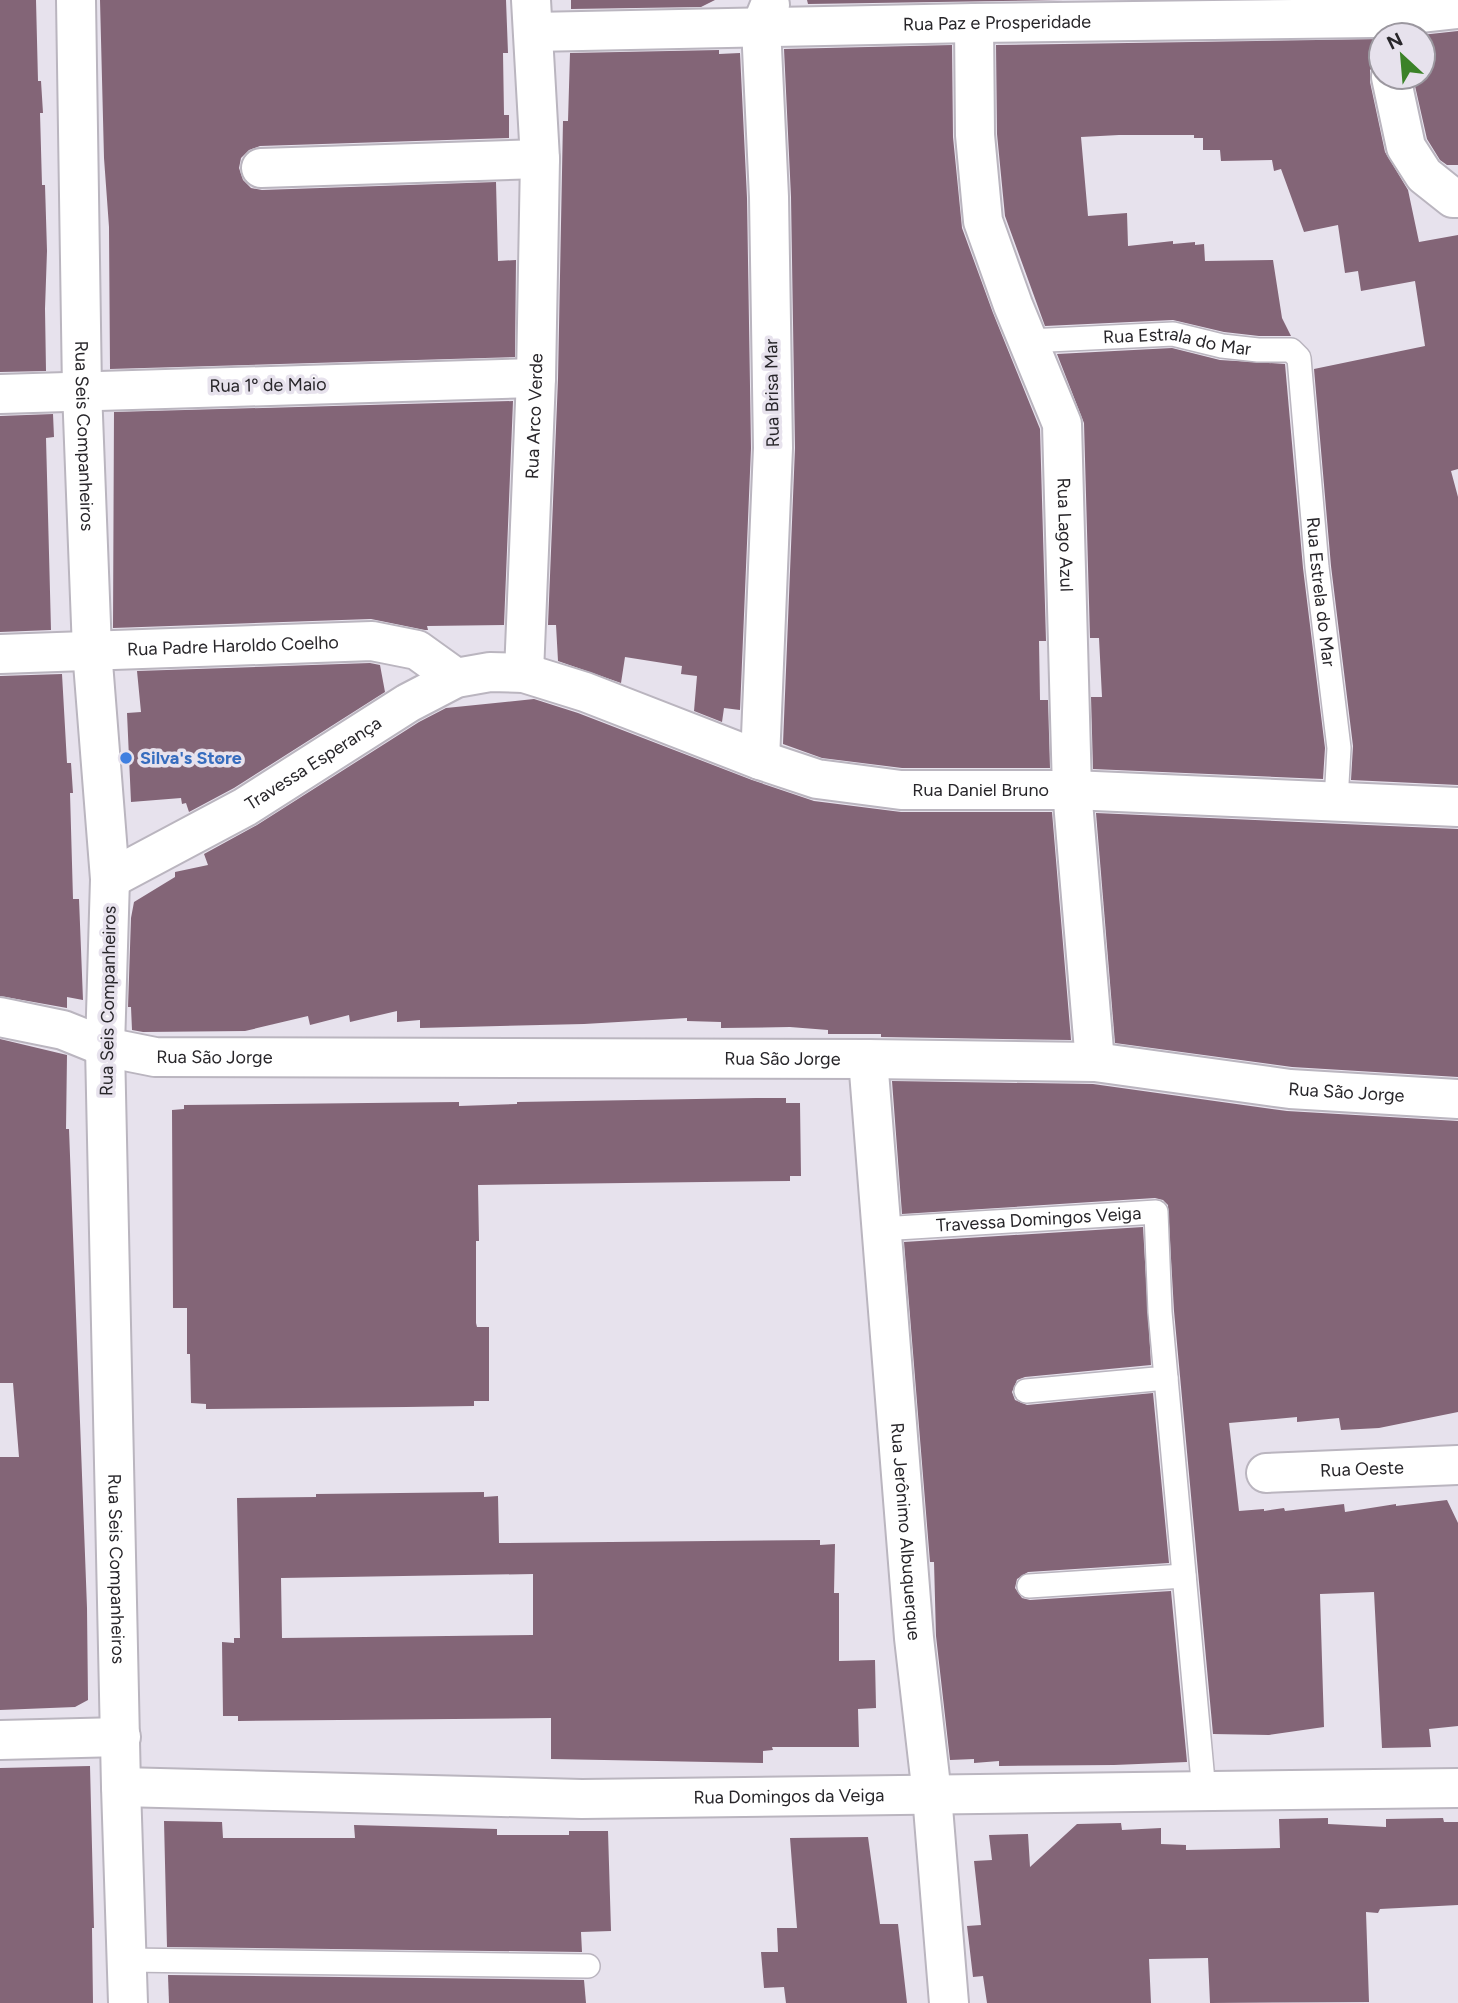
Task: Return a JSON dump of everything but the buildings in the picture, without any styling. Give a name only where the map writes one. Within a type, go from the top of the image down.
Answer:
[{"type":"street","name":"Rua Seis Companheiros","points":[[76,0],[82,390],[92,650],[110,879],[106,1047],[128,2003]]},
{"type":"street","name":"Rua Paz e Prosperidade","points":[[532,16],[767,13],[974,23],[1375,19],[1458,9]]},
{"type":"street","name":"Rua Brisa Mar","points":[[760,760],[773,448],[767,13]]},
{"type":"street","name":"Rua Arco Verde","points":[[524,673],[536,378],[540,159],[532,16]]},
{"type":"street","name":"Rua Lago Azul","points":[[974,23],[975,135],[983,221],[1062,424],[1072,790],[1095,1062]]},
{"type":"street","points":[[1394,91],[1406,147],[1424,175],[1453,198],[1458,198]]},
{"type":"street","points":[[261,168],[540,159]]},
{"type":"street","name":"Rua 1º de Maio","points":[[0,394],[536,378]]},
{"type":"street","name":"Rua Padre Haroldo Coelho","points":[[0,654],[372,641],[417,650],[456,678]]},
{"type":"street","name":"Travessa Esperança","points":[[110,879],[245,807],[408,703],[456,678],[490,672],[524,673]]},
{"type":"street","name":"Rua Daniel Bruno","points":[[524,673],[585,692],[760,760],[817,779],[901,790],[1072,790],[1458,807]]},
{"type":"street","name":"Rua São Jorge","points":[[0,1017],[63,1031],[106,1047],[155,1058],[1095,1062],[1290,1089],[1458,1099]]},
{"type":"street","name":"Rua Jerônimo Albuquerque","points":[[867,1059],[914,1638],[932,1795],[949,2003]]},
{"type":"street","name":"Rua Oeste","points":[[1266,1474],[1458,1465]]},
{"type":"street","points":[[0,1740],[121,1737]]},
{"type":"street","name":"Rua Domingos da Veiga","points":[[121,1787],[582,1799],[1458,1788]]},
{"type":"lane","name":"Rua Estrala do Mar","points":[[1028,341],[1173,334],[1222,346],[1291,350],[1298,358],[1302,382]]},
{"type":"lane","name":"Rua Estrela do Mar","points":[[1302,382],[1317,567],[1339,748],[1336,801]]},
{"type":"lane","name":"Travessa Domingos Veiga","points":[[881,1229],[1157,1212],[1160,1312],[1204,1792]]},
{"type":"lane","points":[[1026,1391],[1166,1378]]},
{"type":"lane","points":[[1029,1586],[1184,1576]]},
{"type":"lane","points":[[127,1960],[588,1966]]},
{"type":"place","name":"Silva's Store","points":[[126,758]]}]
